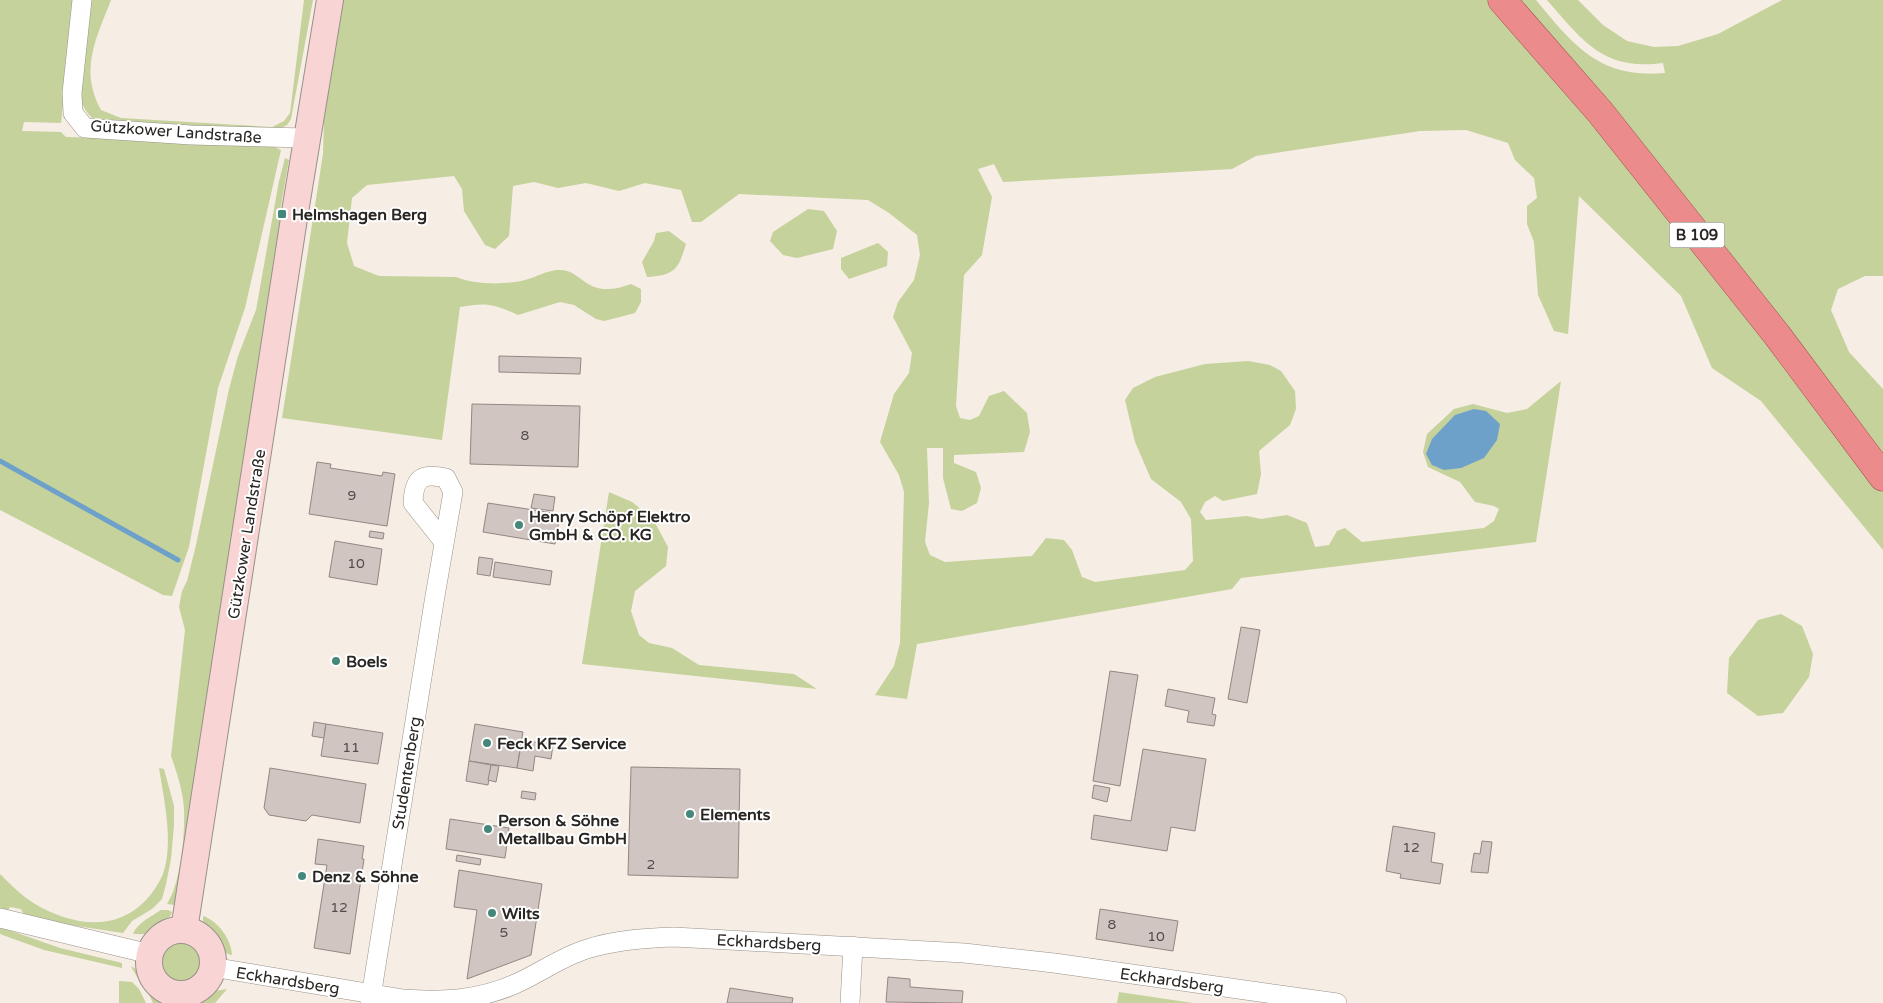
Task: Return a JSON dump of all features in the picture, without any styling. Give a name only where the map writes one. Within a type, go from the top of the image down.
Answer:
[{"type":"highway","name":"B 109","points":[[1502,0],[1618,135],[1777,335],[1883,477]]},
{"type":"main road","name":"Gützkower Landstraße","points":[[184,930],[330,0]]},
{"type":"main road","points":[[175,930],[184,930],[199,936],[209,947],[212,967],[204,984],[197,990],[178,998],[155,981],[150,972],[150,954],[153,946],[167,933],[175,930]]},
{"type":"street","name":"Gützkower Landstraße","points":[[82,0],[72,94],[73,113],[84,128],[191,135],[307,138]]},
{"type":"street","name":"Studentenberg","points":[[371,998],[444,542]]},
{"type":"street","points":[[0,918],[150,954]]},
{"type":"street","name":"Eckhardsberg","points":[[212,967],[371,998],[431,1001],[461,1000],[503,989],[558,960],[587,949],[642,938],[674,937],[964,953],[1036,961],[1337,1003]]},
{"type":"street","points":[[850,1003],[853,946]]},
{"type":"green space","points":[[0,0],[75,0],[61,123],[24,122],[22,131],[61,132],[66,137],[232,142],[275,147],[281,150],[245,308],[218,388],[189,547],[172,596],[163,595],[0,510]]},
{"type":"green space","points":[[88,0],[111,0],[95,41],[92,55],[91,81],[94,95],[101,110],[121,118],[272,127],[284,121],[290,113],[304,0],[313,0],[291,119],[287,125],[279,129],[99,124],[85,109],[78,89]]},
{"type":"green space","points":[[342,0],[1488,0],[1562,82],[1883,491],[1883,550],[1761,401],[1712,368],[1681,296],[1579,196],[1568,334],[1554,331],[1538,295],[1534,242],[1527,224],[1527,206],[1537,198],[1534,178],[1515,160],[1508,143],[1466,130],[1420,131],[1256,156],[1232,169],[1003,182],[994,164],[978,169],[992,197],[982,255],[964,275],[956,406],[960,418],[970,420],[979,416],[989,396],[1004,391],[1027,413],[1030,432],[1024,452],[954,455],[954,463],[976,472],[981,488],[977,503],[962,511],[951,509],[943,478],[943,448],[927,448],[929,503],[925,542],[930,555],[945,562],[1032,556],[1046,538],[1064,540],[1072,550],[1082,577],[1095,582],[1185,570],[1193,561],[1191,519],[1181,502],[1151,479],[1135,442],[1125,400],[1133,388],[1155,377],[1205,364],[1248,361],[1270,365],[1281,371],[1295,391],[1296,409],[1290,425],[1259,451],[1261,474],[1257,494],[1223,501],[1215,496],[1205,502],[1200,512],[1206,520],[1247,516],[1261,519],[1287,515],[1307,523],[1315,547],[1329,545],[1337,531],[1345,528],[1362,542],[1484,528],[1494,521],[1499,509],[1475,502],[1460,482],[1428,467],[1423,452],[1427,434],[1454,409],[1473,404],[1507,413],[1527,409],[1561,381],[1536,542],[1241,578],[1232,589],[917,644],[907,699],[875,695],[894,666],[900,643],[904,492],[899,475],[880,442],[894,394],[909,373],[912,353],[893,317],[898,302],[914,280],[920,255],[917,235],[889,213],[868,200],[739,194],[701,222],[692,222],[681,190],[645,183],[619,191],[586,183],[558,188],[534,182],[513,186],[509,236],[495,249],[485,245],[464,211],[462,189],[454,176],[367,185],[352,198],[347,243],[354,266],[379,276],[456,277],[472,282],[490,283],[517,282],[551,271],[564,270],[595,287],[605,289],[631,284],[641,289],[641,302],[635,313],[604,321],[596,319],[574,305],[560,302],[518,315],[503,308],[490,305],[460,307],[442,440],[282,418],[323,154],[324,119]]},
{"type":"green space","points":[[1515,0],[1536,0],[1576,45],[1606,65],[1623,71],[1665,73],[1663,63],[1642,64],[1625,62],[1596,50],[1572,28],[1547,0],[1578,0],[1603,25],[1627,41],[1654,47],[1678,46],[1718,34],[1782,0],[1883,0],[1883,276],[1865,276],[1838,289],[1831,310],[1849,352],[1883,389],[1883,462]]},
{"type":"green space","points":[[285,158],[289,160],[279,217],[283,218],[175,905],[167,904],[176,884],[184,832],[182,796],[171,756],[185,630],[179,607],[196,545],[229,389],[238,356],[256,310],[279,181]]},
{"type":"green space","points":[[808,209],[824,211],[837,231],[833,249],[797,258],[783,255],[770,241],[773,232]]},
{"type":"green space","points":[[669,231],[686,244],[678,265],[670,273],[647,277],[642,262],[654,241],[656,233]]},
{"type":"green space","points":[[878,243],[888,252],[887,266],[849,279],[841,269],[841,258]]},
{"type":"green space","points":[[609,492],[632,502],[653,519],[668,547],[666,566],[635,591],[631,611],[639,635],[649,643],[672,648],[699,665],[794,674],[817,689],[582,664]]},
{"type":"green space","points":[[1781,614],[1802,626],[1813,654],[1809,677],[1783,713],[1758,716],[1727,693],[1729,658],[1758,620]]},
{"type":"green space","points":[[159,768],[164,769],[174,806],[174,825],[171,859],[166,884],[162,899],[152,909],[132,921],[123,933],[57,923],[24,915],[21,909],[10,907],[8,911],[0,909],[0,874],[21,894],[35,904],[63,917],[78,921],[107,921],[121,918],[134,911],[156,888],[163,874],[166,862],[168,849],[167,821]]},
{"type":"green space","points":[[161,910],[172,912],[162,928],[152,933],[133,934],[141,924]]},
{"type":"green space","points":[[203,916],[209,918],[223,931],[232,955],[213,943],[207,935]]},
{"type":"green space","points":[[0,927],[60,948],[122,963],[122,968],[44,950],[0,934]]},
{"type":"green space","points":[[186,941],[193,944],[199,950],[202,961],[201,969],[193,978],[186,981],[178,981],[171,978],[163,969],[162,957],[165,950],[174,942]]},
{"type":"green space","points":[[131,966],[149,982],[159,1003],[153,1003]]},
{"type":"green space","points":[[119,981],[132,982],[139,989],[146,1003],[119,1003]]},
{"type":"green space","points":[[227,989],[215,1003],[194,1003],[205,994]]},
{"type":"green space","points":[[1119,992],[1193,1003],[1117,1003]]},
{"type":"water","points":[[1474,409],[1486,411],[1500,424],[1497,440],[1484,458],[1461,468],[1444,470],[1432,465],[1426,454],[1432,439],[1455,415]]},
{"type":"building","points":[[499,356],[581,358],[580,374],[499,372]]},
{"type":"building","points":[[472,404],[580,406],[578,467],[470,464]]},
{"type":"building","points":[[317,462],[331,464],[330,468],[382,476],[383,472],[395,474],[387,526],[309,514]]},
{"type":"building","points":[[534,494],[555,497],[553,511],[531,508]]},
{"type":"building","points":[[488,503],[560,514],[555,544],[483,532]]},
{"type":"building","points":[[370,531],[384,533],[383,539],[369,537]]},
{"type":"building","points":[[335,541],[382,549],[377,585],[329,577]]},
{"type":"building","points":[[479,557],[493,559],[490,576],[477,574]]},
{"type":"building","points":[[495,562],[552,571],[550,585],[493,577]]},
{"type":"building","points":[[1241,627],[1260,630],[1247,703],[1228,699]]},
{"type":"building","points":[[1110,671],[1138,675],[1120,786],[1093,781]]},
{"type":"building","points":[[1168,689],[1215,698],[1212,714],[1216,715],[1214,726],[1187,722],[1189,711],[1165,706]]},
{"type":"building","points":[[314,722],[326,724],[324,738],[312,736]]},
{"type":"building","points":[[326,724],[383,733],[378,764],[321,756]]},
{"type":"building","points":[[475,724],[523,732],[517,768],[469,761]]},
{"type":"building","points":[[522,740],[553,745],[551,759],[535,756],[533,771],[517,768]]},
{"type":"building","points":[[1143,749],[1206,759],[1195,831],[1171,827],[1167,851],[1091,839],[1094,815],[1131,821]]},
{"type":"building","points":[[469,761],[491,765],[488,785],[466,781]]},
{"type":"building","points":[[491,765],[499,766],[496,782],[488,780]]},
{"type":"building","points":[[631,767],[740,769],[738,878],[628,875]]},
{"type":"building","points":[[270,768],[366,784],[360,823],[312,815],[306,821],[269,815],[264,808]]},
{"type":"building","points":[[1094,785],[1110,788],[1107,802],[1092,798]]},
{"type":"building","points":[[522,791],[536,793],[535,800],[521,798]]},
{"type":"building","points":[[450,819],[509,828],[505,858],[446,849]]},
{"type":"building","points":[[1393,826],[1435,833],[1431,862],[1443,864],[1440,884],[1400,878],[1401,874],[1386,871]]},
{"type":"building","points":[[318,839],[364,846],[362,859],[364,859],[350,954],[314,948],[327,865],[315,864]]},
{"type":"building","points":[[1482,841],[1492,842],[1488,873],[1471,872],[1474,853],[1480,854]]},
{"type":"building","points":[[457,855],[481,859],[480,865],[456,861]]},
{"type":"building","points":[[459,870],[542,884],[531,955],[467,979],[477,910],[454,907]]},
{"type":"building","points":[[1100,909],[1178,921],[1173,951],[1096,939]]},
{"type":"building","points":[[888,977],[910,979],[910,987],[963,991],[962,1003],[886,1002]]},
{"type":"building","points":[[730,988],[793,998],[792,1003],[727,1003]]},
{"type":"waterway","points":[[0,461],[178,560]]},
{"type":"place","name":"Helmshagen Berg","points":[[282,214]]},
{"type":"place","name":"Henry Schöpf Elektro GmbH & CO. KG","points":[[519,525]]},
{"type":"place","name":"Boels","points":[[336,661]]},
{"type":"place","name":"Feck KFZ Service","points":[[487,743]]},
{"type":"place","name":"Elements","points":[[690,814]]},
{"type":"place","name":"Person & Söhne Metallbau GmbH","points":[[488,829]]},
{"type":"place","name":"Denz & Söhne","points":[[302,876]]},
{"type":"place","name":"Wilts","points":[[492,913]]}]
